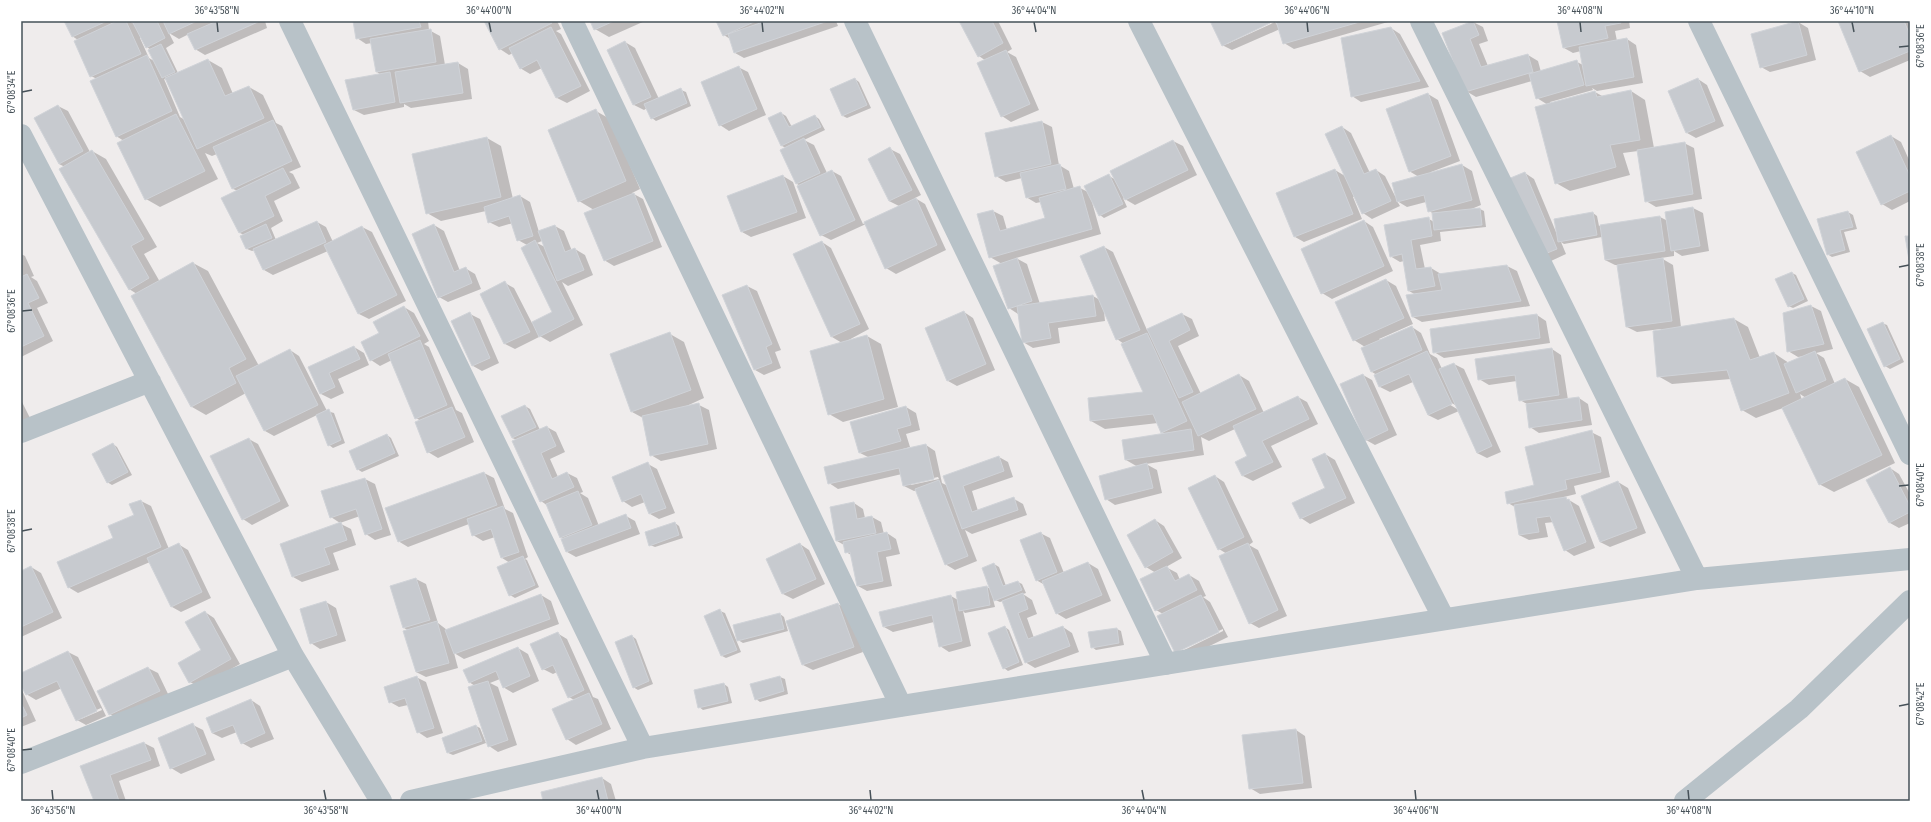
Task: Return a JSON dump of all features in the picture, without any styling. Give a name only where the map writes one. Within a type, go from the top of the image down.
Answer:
[{"type":"street","points":[[290,21],[643,748]]},
{"type":"street","points":[[572,21],[901,706]]},
{"type":"street","points":[[856,21],[1166,664]]},
{"type":"street","points":[[1139,21],[1444,619]]},
{"type":"street","points":[[1421,21],[1697,579]]},
{"type":"street","points":[[1699,21],[1910,454]]},
{"type":"street","points":[[21,134],[293,656],[381,801]]},
{"type":"street","points":[[21,432],[150,381]]},
{"type":"street","points":[[411,801],[643,748],[901,706],[1697,579],[1910,559]]},
{"type":"street","points":[[1685,801],[1799,709],[1910,601]]},
{"type":"street","points":[[21,763],[293,656]]},
{"type":"building","points":[[64,21],[107,21],[72,37]]},
{"type":"building","points":[[117,21],[126,21],[141,54],[90,77],[74,41]]},
{"type":"building","points":[[132,21],[157,21],[165,38],[146,48]]},
{"type":"building","points":[[163,21],[197,21],[169,34]]},
{"type":"building","points":[[217,21],[258,22],[195,50],[187,34]]},
{"type":"building","points":[[353,21],[419,21],[421,27],[356,39]]},
{"type":"building","points":[[484,21],[551,21],[552,23],[499,50]]},
{"type":"building","points":[[590,21],[614,21],[594,30]]},
{"type":"building","points":[[716,21],[756,21],[723,36]]},
{"type":"building","points":[[766,21],[828,21],[734,53],[728,34]]},
{"type":"building","points":[[959,21],[992,21],[1003,43],[978,57]]},
{"type":"building","points":[[1210,21],[1269,21],[1270,23],[1222,46]]},
{"type":"building","points":[[1276,21],[1363,21],[1283,44]]},
{"type":"building","points":[[1473,21],[1479,35],[1470,39],[1481,67],[1528,54],[1533,72],[1465,92],[1442,33]]},
{"type":"building","points":[[1557,21],[1621,21],[1621,23],[1605,26],[1608,38],[1563,48]]},
{"type":"building","points":[[1798,21],[1807,55],[1760,68],[1751,34]]},
{"type":"building","points":[[1838,21],[1904,21],[1910,35],[1910,51],[1859,72]]},
{"type":"building","points":[[551,27],[581,86],[556,98],[537,60],[520,69],[509,48]]},
{"type":"building","points":[[1391,27],[1420,81],[1351,97],[1341,38]]},
{"type":"building","points":[[431,29],[436,62],[376,72],[370,39]]},
{"type":"building","points":[[1627,38],[1634,77],[1586,86],[1579,47]]},
{"type":"building","points":[[625,41],[651,97],[633,105],[607,50]]},
{"type":"building","points":[[161,44],[175,72],[162,78],[148,50]]},
{"type":"building","points":[[1006,50],[1030,104],[1001,117],[977,63]]},
{"type":"building","points":[[147,55],[172,111],[116,137],[90,81]]},
{"type":"building","points":[[208,59],[225,96],[249,86],[264,118],[197,149],[165,78]]},
{"type":"building","points":[[1577,60],[1584,85],[1536,99],[1529,74]]},
{"type":"building","points":[[458,62],[463,93],[400,103],[395,72]]},
{"type":"building","points":[[739,66],[757,109],[719,126],[701,82]]},
{"type":"building","points":[[390,72],[395,102],[353,110],[345,80]]},
{"type":"building","points":[[855,78],[867,105],[842,116],[830,89]]},
{"type":"building","points":[[1698,78],[1715,121],[1686,133],[1668,91]]},
{"type":"building","points":[[681,88],[687,103],[651,119],[644,104]]},
{"type":"building","points":[[1631,90],[1640,140],[1610,145],[1616,167],[1555,184],[1535,107],[1595,91],[1597,97]]},
{"type":"building","points":[[1428,93],[1451,156],[1409,172],[1386,109]]},
{"type":"building","points":[[58,105],[83,151],[59,164],[34,118]]},
{"type":"building","points":[[596,109],[626,181],[578,202],[548,130]]},
{"type":"building","points":[[781,112],[789,127],[815,115],[821,127],[781,146],[768,118]]},
{"type":"building","points":[[176,114],[205,171],[145,200],[117,143]]},
{"type":"building","points":[[273,120],[292,161],[232,189],[213,147]]},
{"type":"building","points":[[1042,121],[1051,164],[995,177],[985,133]]},
{"type":"building","points":[[1342,126],[1364,174],[1376,169],[1391,201],[1362,214],[1325,134]]},
{"type":"building","points":[[1891,135],[1910,176],[1910,191],[1881,205],[1856,152]]},
{"type":"building","points":[[487,137],[501,197],[426,214],[412,154]]},
{"type":"building","points":[[804,138],[820,173],[796,184],[780,150]]},
{"type":"building","points":[[1173,140],[1188,170],[1125,200],[1110,171]]},
{"type":"building","points":[[1685,142],[1693,194],[1645,202],[1637,150]]},
{"type":"building","points":[[890,147],[912,190],[889,201],[868,159]]},
{"type":"building","points":[[92,150],[144,239],[131,246],[149,278],[129,290],[59,169]]},
{"type":"building","points":[[1060,164],[1066,189],[1026,198],[1020,173]]},
{"type":"building","points":[[1462,164],[1472,200],[1428,212],[1424,195],[1397,202],[1392,183]]},
{"type":"building","points":[[283,168],[291,183],[265,196],[274,216],[239,233],[221,198]]},
{"type":"building","points":[[1335,169],[1353,214],[1294,237],[1276,193]]},
{"type":"building","points":[[832,170],[855,220],[820,236],[797,186]]},
{"type":"building","points":[[1525,172],[1557,249],[1540,256],[1508,179]]},
{"type":"building","points":[[1109,174],[1123,204],[1099,216],[1084,186]]},
{"type":"building","points":[[783,175],[797,212],[741,232],[727,196]]},
{"type":"building","points":[[1080,186],[1092,229],[989,258],[977,214],[993,210],[1000,231],[1045,218],[1039,198]]},
{"type":"building","points":[[634,193],[653,241],[604,261],[584,213]]},
{"type":"building","points":[[520,195],[533,236],[517,241],[509,216],[488,223],[484,207]]},
{"type":"building","points":[[916,198],[937,245],[885,269],[864,222]]},
{"type":"building","points":[[1693,207],[1700,246],[1671,251],[1665,212]]},
{"type":"building","points":[[1480,208],[1482,225],[1434,230],[1432,213]]},
{"type":"building","points":[[1848,211],[1853,227],[1840,230],[1845,250],[1827,255],[1817,219]]},
{"type":"building","points":[[1593,212],[1597,235],[1558,242],[1554,219]]},
{"type":"building","points":[[1660,216],[1665,251],[1605,260],[1600,225]]},
{"type":"building","points":[[1429,217],[1432,236],[1411,240],[1416,269],[1431,267],[1435,286],[1408,291],[1402,254],[1390,257],[1384,225]]},
{"type":"building","points":[[1364,220],[1384,266],[1321,294],[1301,249]]},
{"type":"building","points":[[317,221],[326,242],[263,270],[253,249]]},
{"type":"building","points":[[266,224],[272,238],[246,249],[240,236]]},
{"type":"building","points":[[434,224],[454,272],[466,267],[472,283],[438,298],[412,234]]},
{"type":"building","points":[[555,225],[565,252],[575,248],[584,270],[557,281],[538,231]]},
{"type":"building","points":[[362,226],[397,295],[358,314],[324,245]]},
{"type":"building","points":[[1905,236],[1910,236],[1910,266]]},
{"type":"building","points":[[535,240],[574,319],[539,337],[532,322],[552,312],[521,248]]},
{"type":"building","points":[[822,241],[860,324],[831,337],[793,254]]},
{"type":"building","points":[[1104,246],[1140,330],[1116,340],[1080,256]]},
{"type":"building","points":[[1017,258],[1032,301],[1008,309],[993,266]]},
{"type":"building","points":[[1663,258],[1672,321],[1626,327],[1617,265]]},
{"type":"building","points":[[193,262],[246,359],[229,368],[236,383],[191,407],[131,296]]},
{"type":"building","points":[[1507,265],[1521,301],[1412,317],[1406,295],[1442,290],[1438,274]]},
{"type":"building","points":[[1792,272],[1804,299],[1788,307],[1775,279]]},
{"type":"building","points":[[27,274],[39,298],[28,303],[44,336],[21,347],[21,277]]},
{"type":"building","points":[[1386,279],[1404,318],[1353,341],[1335,302]]},
{"type":"building","points":[[505,281],[530,332],[504,344],[480,294]]},
{"type":"building","points":[[747,285],[772,344],[766,347],[772,363],[754,370],[722,295]]},
{"type":"building","points":[[1093,295],[1096,316],[1048,323],[1051,338],[1022,343],[1017,306]]},
{"type":"building","points":[[1811,305],[1824,344],[1787,352],[1783,313]]},
{"type":"building","points":[[404,306],[420,336],[370,361],[361,342],[379,333],[373,322]]},
{"type":"building","points":[[964,311],[986,364],[947,381],[925,328]]},
{"type":"building","points":[[470,312],[490,358],[472,366],[451,321]]},
{"type":"building","points":[[1182,313],[1190,330],[1169,341],[1193,392],[1179,398],[1147,329]]},
{"type":"building","points":[[1537,314],[1540,338],[1433,353],[1430,329]]},
{"type":"building","points":[[1734,318],[1750,360],[1774,352],[1789,393],[1741,411],[1727,370],[1657,377],[1653,331]]},
{"type":"building","points":[[1883,322],[1900,359],[1884,367],[1867,329]]},
{"type":"building","points":[[1412,326],[1422,350],[1371,372],[1361,348]]},
{"type":"building","points":[[670,332],[691,390],[631,412],[610,354]]},
{"type":"building","points":[[1147,333],[1187,421],[1161,433],[1153,414],[1090,421],[1088,398],[1143,392],[1121,344]]},
{"type":"building","points":[[867,335],[884,399],[828,415],[810,351]]},
{"type":"building","points":[[420,340],[447,405],[415,419],[388,354]]},
{"type":"building","points":[[354,346],[360,359],[329,373],[335,387],[320,394],[308,367]]},
{"type":"building","points":[[1552,348],[1559,395],[1519,401],[1515,375],[1478,380],[1475,359]]},
{"type":"building","points":[[290,349],[318,405],[264,431],[236,376]]},
{"type":"building","points":[[1427,351],[1452,404],[1428,415],[1409,374],[1379,387],[1374,375]]},
{"type":"building","points":[[1815,351],[1826,380],[1796,393],[1784,364]]},
{"type":"building","points":[[1454,363],[1492,446],[1477,453],[1439,369]]},
{"type":"building","points":[[1239,374],[1256,409],[1198,436],[1182,402]]},
{"type":"building","points":[[1363,374],[1388,430],[1365,441],[1340,384]]},
{"type":"building","points":[[1845,378],[1882,455],[1819,485],[1782,408]]},
{"type":"building","points":[[1298,396],[1309,419],[1262,441],[1273,462],[1242,476],[1235,462],[1247,456],[1233,426]]},
{"type":"building","points":[[1579,397],[1582,420],[1529,428],[1526,404]]},
{"type":"building","points":[[699,403],[708,444],[650,456],[642,416]]},
{"type":"building","points":[[525,405],[536,427],[512,438],[501,416]]},
{"type":"building","points":[[906,406],[911,425],[897,429],[901,441],[859,453],[850,422]]},
{"type":"building","points":[[452,407],[465,437],[427,453],[415,422]]},
{"type":"building","points":[[329,409],[341,440],[328,446],[316,415]]},
{"type":"building","points":[[547,426],[556,446],[541,453],[552,479],[567,472],[574,487],[540,502],[512,441]]},
{"type":"building","points":[[1191,429],[1194,450],[1125,460],[1122,440]]},
{"type":"building","points":[[1592,430],[1601,472],[1565,480],[1567,489],[1507,504],[1505,492],[1534,485],[1525,447]]},
{"type":"building","points":[[387,434],[395,453],[357,470],[349,451]]},
{"type":"building","points":[[249,438],[280,501],[242,520],[210,456]]},
{"type":"building","points":[[113,443],[128,472],[107,483],[92,454]]},
{"type":"building","points":[[926,444],[934,479],[903,486],[899,468],[828,484],[824,467]]},
{"type":"building","points":[[1325,453],[1346,498],[1300,519],[1292,503],[1325,488],[1312,459]]},
{"type":"building","points":[[999,456],[1004,471],[963,486],[972,512],[1014,497],[1018,510],[962,529],[943,476]]},
{"type":"building","points":[[648,462],[666,508],[649,514],[641,494],[622,502],[612,477]]},
{"type":"building","points":[[1147,463],[1153,488],[1105,500],[1099,476]]},
{"type":"building","points":[[1890,467],[1910,506],[1910,512],[1889,523],[1866,480]]},
{"type":"building","points":[[484,472],[497,505],[398,542],[385,508]]},
{"type":"building","points":[[1215,475],[1244,537],[1218,550],[1188,488]]},
{"type":"building","points":[[365,478],[382,529],[365,535],[356,509],[330,518],[321,491]]},
{"type":"building","points":[[939,480],[968,556],[945,565],[915,489]]},
{"type":"building","points":[[1618,481],[1637,528],[1600,542],[1581,496]]},
{"type":"building","points":[[578,491],[592,525],[560,538],[546,504]]},
{"type":"building","points":[[1566,497],[1567,500],[1569,499],[1586,542],[1564,551],[1550,516],[1536,518],[1539,532],[1519,535],[1514,505]]},
{"type":"building","points":[[141,500],[161,547],[68,588],[57,562],[113,538],[108,526],[134,515],[129,504]]},
{"type":"building","points":[[854,502],[857,519],[872,516],[876,533],[836,541],[830,507]]},
{"type":"building","points":[[503,506],[519,552],[501,558],[491,529],[472,536],[467,519]]},
{"type":"building","points":[[626,514],[631,528],[566,552],[561,539]]},
{"type":"building","points":[[1155,519],[1173,552],[1145,568],[1127,535]]},
{"type":"building","points":[[341,522],[347,540],[324,548],[330,564],[292,577],[280,544]]},
{"type":"building","points":[[675,522],[679,535],[649,546],[645,532]]},
{"type":"building","points":[[887,532],[891,549],[877,552],[883,581],[857,586],[850,552],[845,553],[843,542]]},
{"type":"building","points":[[1041,532],[1057,572],[1036,581],[1020,540]]},
{"type":"building","points":[[179,543],[202,592],[171,607],[147,558]]},
{"type":"building","points":[[800,543],[816,579],[782,594],[766,559]]},
{"type":"building","points":[[1248,543],[1278,610],[1249,624],[1219,556]]},
{"type":"building","points":[[523,556],[535,585],[509,596],[497,567]]},
{"type":"building","points":[[1088,562],[1102,595],[1056,614],[1042,581]]},
{"type":"building","points":[[994,563],[1003,586],[1018,581],[1022,590],[994,601],[982,568]]},
{"type":"building","points":[[31,566],[53,612],[21,627],[21,571]]},
{"type":"building","points":[[1167,566],[1175,581],[1189,574],[1197,590],[1155,611],[1140,579]]},
{"type":"building","points":[[416,578],[430,620],[403,628],[390,586]]},
{"type":"building","points":[[987,586],[990,605],[959,611],[956,592]]},
{"type":"building","points":[[1023,593],[1028,609],[1018,613],[1028,639],[1063,626],[1070,646],[1025,663],[1002,601]]},
{"type":"building","points":[[541,594],[550,619],[454,654],[445,630]]},
{"type":"building","points":[[951,595],[962,641],[939,647],[932,615],[883,627],[879,612]]},
{"type":"building","points":[[1201,595],[1219,632],[1175,653],[1157,616]]},
{"type":"building","points":[[326,601],[337,635],[310,644],[300,609]]},
{"type":"building","points":[[838,603],[854,647],[802,665],[786,621]]},
{"type":"building","points":[[720,609],[737,650],[721,656],[704,616]]},
{"type":"building","points":[[205,611],[231,659],[189,683],[178,663],[201,650],[185,622]]},
{"type":"building","points":[[780,613],[784,629],[737,641],[733,625]]},
{"type":"building","points":[[437,621],[449,663],[416,672],[403,631]]},
{"type":"building","points":[[1005,626],[1019,662],[1003,669],[988,633]]},
{"type":"building","points":[[1117,628],[1119,643],[1091,648],[1088,632]]},
{"type":"building","points":[[558,632],[584,690],[568,698],[553,665],[542,670],[530,644]]},
{"type":"building","points":[[632,635],[649,681],[633,688],[615,642]]},
{"type":"building","points":[[518,647],[530,676],[503,688],[496,671],[469,683],[463,670]]},
{"type":"building","points":[[68,651],[97,711],[76,721],[57,681],[26,695],[21,686],[21,673]]},
{"type":"building","points":[[148,667],[160,691],[109,715],[97,691]]},
{"type":"building","points":[[417,676],[434,728],[417,733],[405,698],[389,703],[384,687]]},
{"type":"building","points":[[780,676],[784,691],[755,700],[750,684]]},
{"type":"building","points":[[488,681],[508,740],[488,747],[468,687]]},
{"type":"building","points":[[724,683],[728,701],[698,708],[694,690]]},
{"type":"building","points":[[589,693],[602,724],[566,740],[552,709]]},
{"type":"building","points":[[251,699],[265,733],[241,744],[233,725],[212,733],[206,718]]},
{"type":"building","points":[[21,703],[27,715],[21,718]]},
{"type":"building","points":[[193,723],[206,754],[170,769],[158,738]]},
{"type":"building","points":[[476,725],[482,741],[447,753],[442,738]]},
{"type":"building","points":[[1296,729],[1303,783],[1249,789],[1242,735]]},
{"type":"building","points":[[144,742],[151,760],[110,775],[119,801],[94,801],[80,766]]},
{"type":"building","points":[[602,777],[608,801],[543,801],[541,792]]}]
